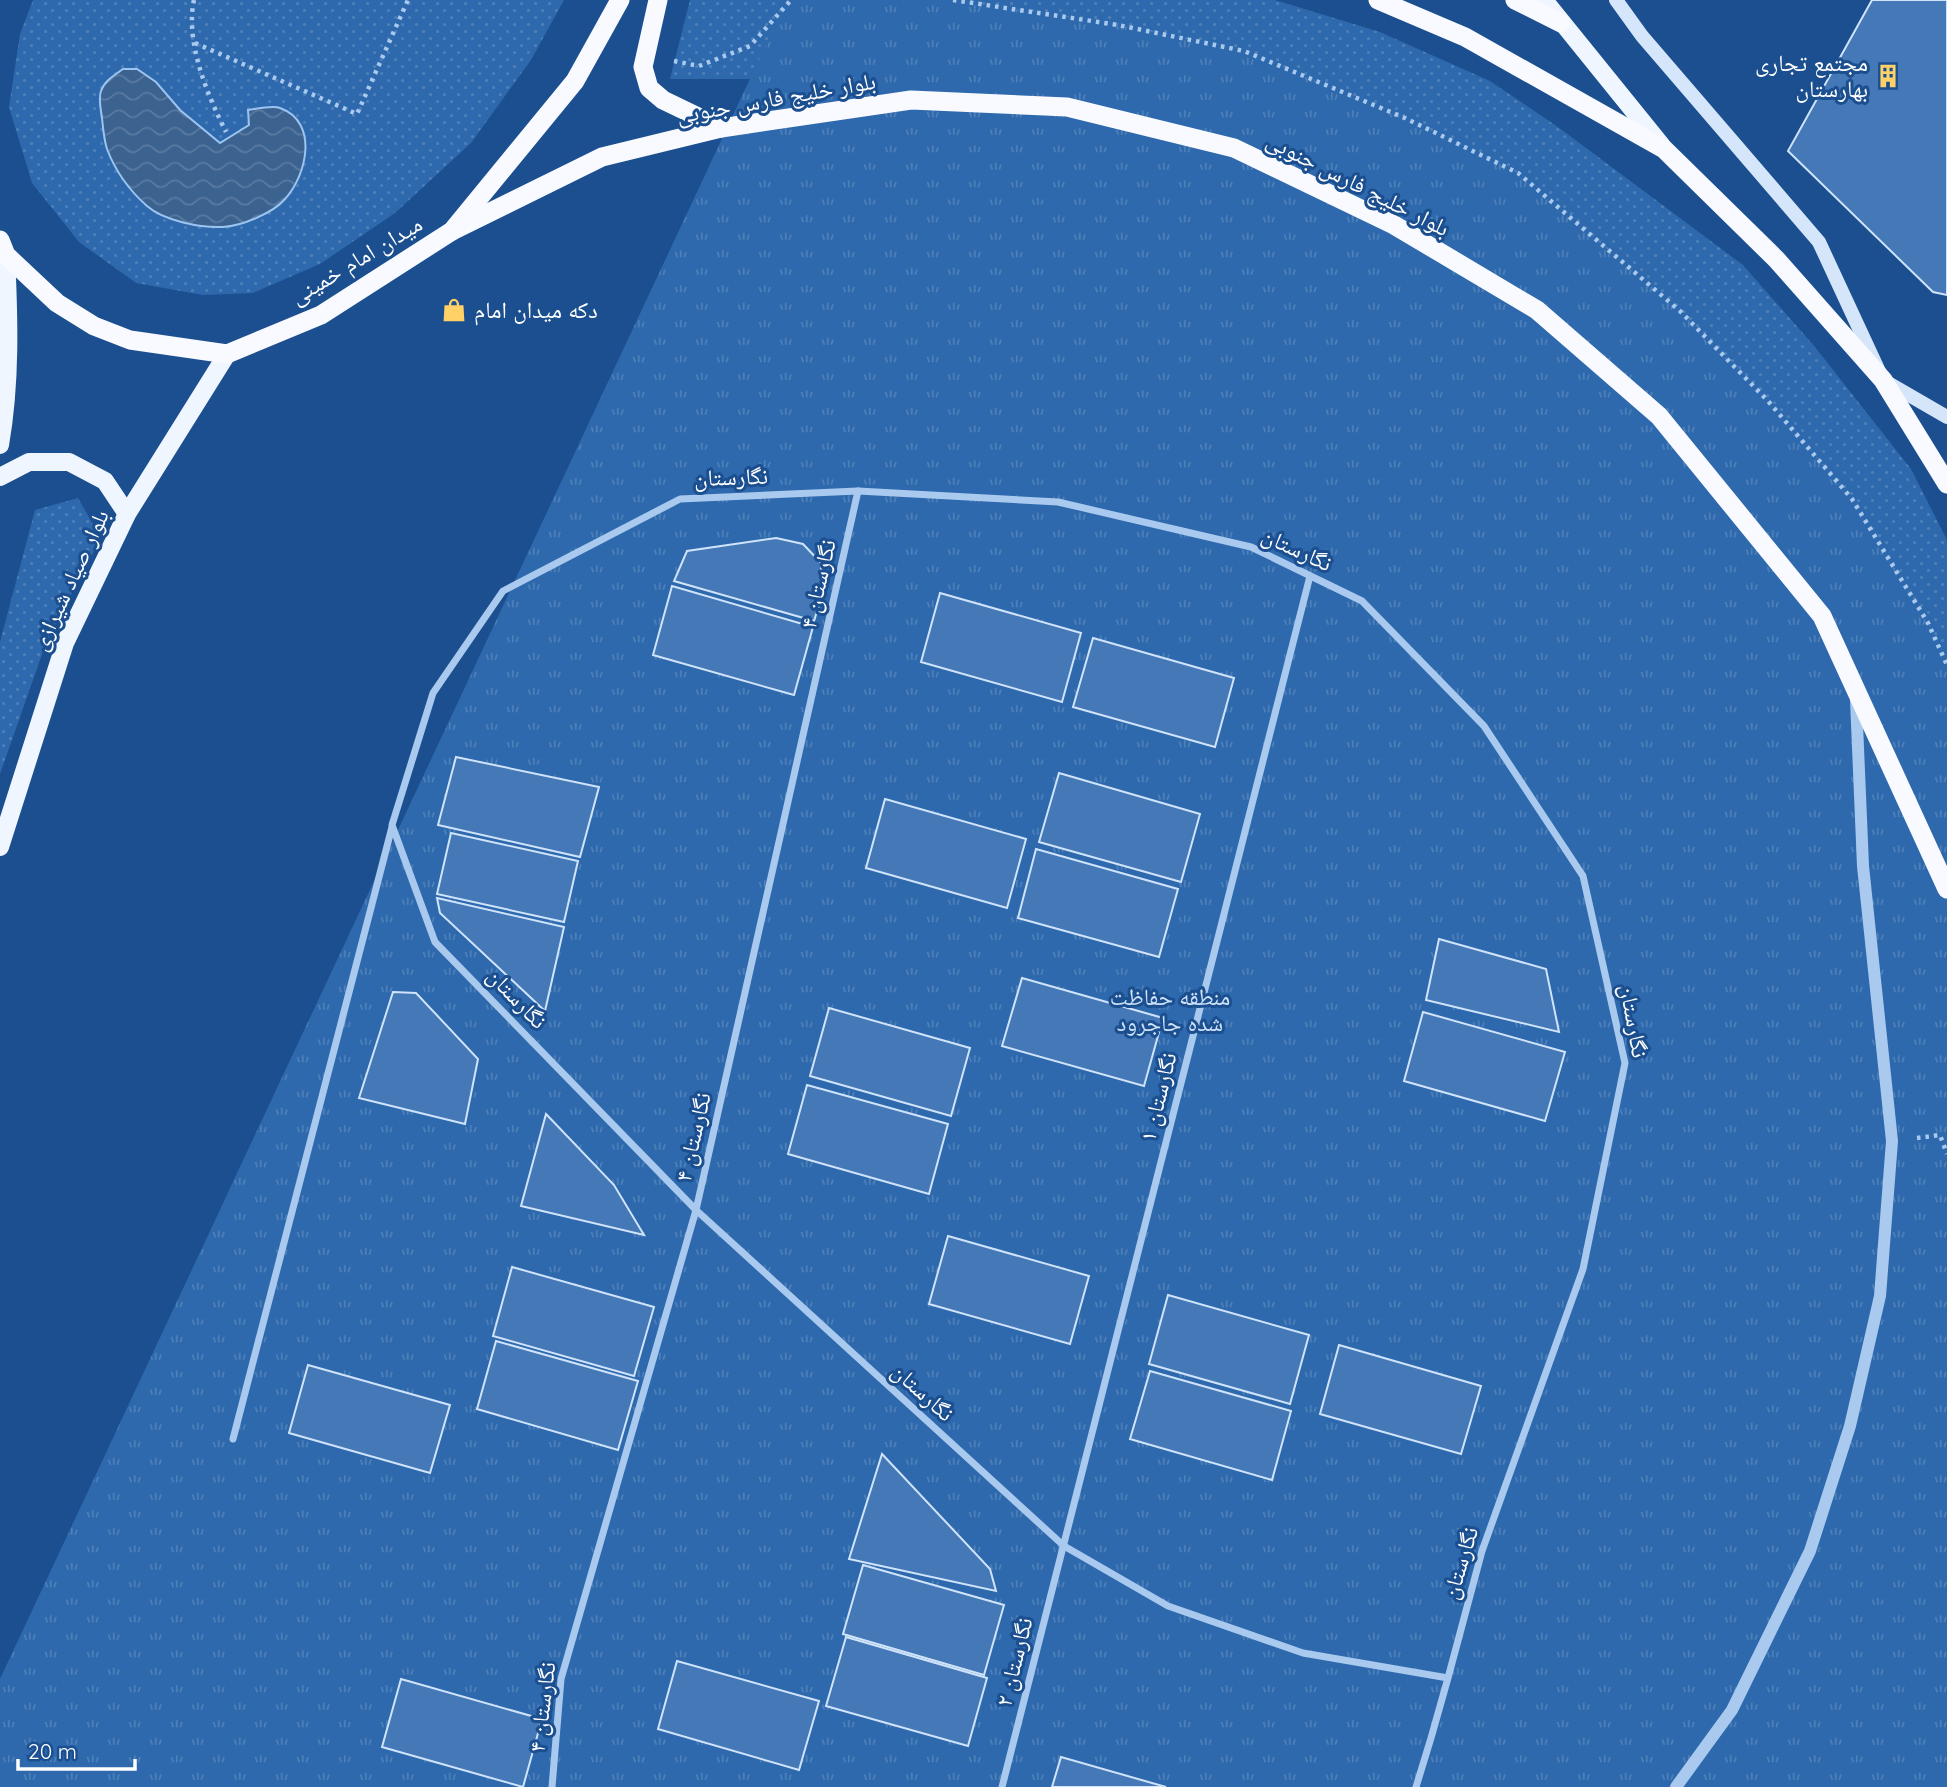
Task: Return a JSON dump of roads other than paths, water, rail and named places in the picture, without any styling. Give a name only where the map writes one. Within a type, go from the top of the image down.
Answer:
[{"type":"highway","name":"میدان امام خمینی","points":[[228,354],[321,315],[452,231],[575,81],[620,0]]},
{"type":"highway","points":[[658,0],[643,67],[649,88],[663,100],[722,128]]},
{"type":"highway","points":[[1378,0],[1465,37],[1664,149],[1776,259],[1883,380],[1947,484]]},
{"type":"highway","points":[[1515,0],[1561,23]]},
{"type":"highway","name":"بلوار خلیج فارس جنوبی","points":[[452,231],[602,157],[722,128],[911,100],[1067,107],[1234,148],[1394,225],[1537,310],[1659,416],[1822,616],[1947,889]]},
{"type":"highway","points":[[3,248],[57,303],[94,326],[130,340],[228,354]]},
{"type":"main road","points":[[1544,0],[1664,149]]},
{"type":"main road","points":[[1616,0],[1642,36],[1819,242],[1883,380],[1947,417]]},
{"type":"main road","points":[[0,275],[3,248]]},
{"type":"main road","points":[[0,445],[10,337],[3,248]]},
{"type":"main road","name":"بلوار صیاد شیرازی","points":[[0,847],[65,643],[127,514],[228,354]]},
{"type":"main road","points":[[0,477],[29,462],[69,462],[105,481],[127,514]]},
{"type":"street","name":"نگارستان","points":[[1416,1787],[1448,1678],[1482,1550],[1583,1269],[1625,1063],[1583,876],[1484,726],[1362,601],[1251,547],[1058,502],[858,491],[680,499],[503,591],[433,694],[392,825],[435,942],[696,1210],[1064,1546],[1168,1606],[1303,1653],[1448,1678]]},
{"type":"street","name":"نگارستان ۴","points":[[552,1787],[561,1679],[696,1210],[858,491]]},
{"type":"street","name":"نگارستان ۱","points":[[1064,1546],[1310,576]]},
{"type":"street","points":[[1676,1787],[1732,1710],[1810,1551],[1850,1426],[1880,1296],[1892,1141],[1863,866],[1856,689]]},
{"type":"street","points":[[233,1439],[392,825]]},
{"type":"street","name":"نگارستان ۲","points":[[1002,1787],[1064,1546]]},
{"type":"water","points":[[123,69],[137,69],[156,82],[180,110],[220,143],[249,125],[248,110],[277,107],[292,115],[305,137],[303,163],[293,189],[273,209],[257,218],[231,226],[194,225],[154,211],[124,180],[110,157],[105,142],[100,94],[107,81]]},
{"type":"place","name":"مجتمع تجاری بهارستان","points":[[1888,76]]},
{"type":"place","name":"دکه میدان امام","points":[[454,310]]},
{"type":"park label","name":"منطقه حفاظت شده جاجرود","points":[[1170,1010]]}]
